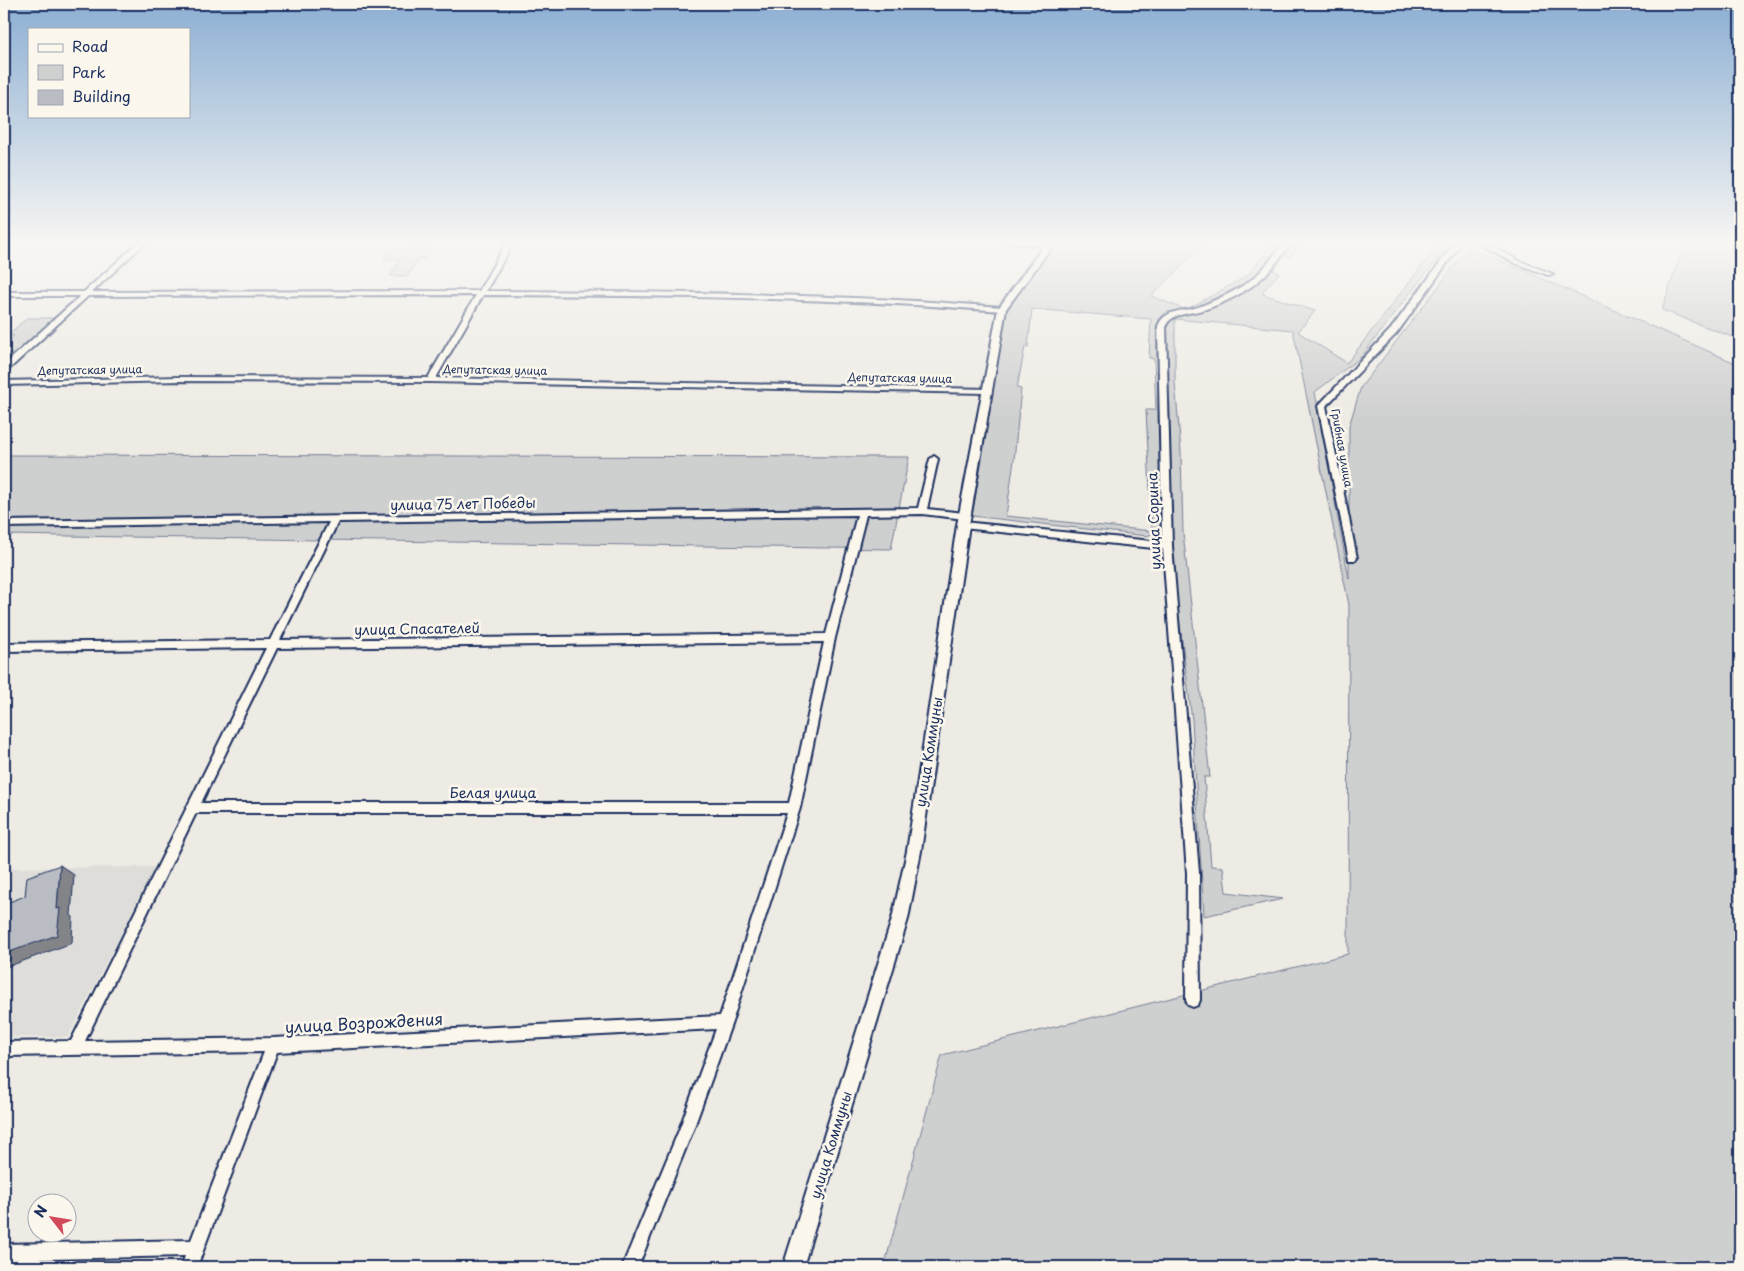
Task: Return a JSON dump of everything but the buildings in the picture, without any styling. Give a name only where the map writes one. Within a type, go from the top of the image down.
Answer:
[{"type":"street","points":[[4,369],[77,300]]},
{"type":"street","points":[[431,380],[476,300]]},
{"type":"street","points":[[889,300],[1002,309]]},
{"type":"street","name":"улица Коммуны","points":[[792,1267],[900,919],[914,851],[964,520],[986,391],[1002,309],[1007,300]]},
{"type":"street","name":"улица Сорина","points":[[1194,1000],[1193,873],[1167,546],[1163,322],[1171,315],[1194,311],[1217,300]]},
{"type":"street","name":"Грибная улица","points":[[1352,558],[1322,406],[1394,331],[1417,300]]},
{"type":"street","name":"Депутатская улица","points":[[4,384],[179,379],[431,380],[986,391]]},
{"type":"street","points":[[922,511],[934,459]]},
{"type":"street","name":"улица 75 лет Победы","points":[[4,524],[922,511],[964,520],[1167,546]]},
{"type":"street","points":[[630,1267],[686,1130],[725,1022],[794,808],[830,638],[862,512]]},
{"type":"street","points":[[75,1047],[335,520]]},
{"type":"street","name":"улица Спасателей","points":[[4,647],[830,638]]},
{"type":"street","name":"Белая улица","points":[[192,808],[794,808]]},
{"type":"street","name":"улица Возрождения","points":[[4,1049],[273,1045],[725,1022]]},
{"type":"street","points":[[189,1267],[273,1045]]},
{"type":"street","points":[[4,1252],[196,1248]]},
{"type":"shaded area","points":[[156,867],[68,1037],[4,1037],[4,868]]},
{"type":"green space","points":[[1012,300],[1162,300],[1186,310],[1203,300],[1209,300],[1189,310],[1166,312],[1159,319],[1156,329],[1159,357],[1163,523],[1154,533],[1147,536],[972,516],[1008,306]],"holes":[[[1032,309],[1151,319],[1149,358],[1154,359],[1156,410],[1146,410],[1152,531],[1006,516],[1021,389],[1017,388],[1025,347],[1028,347]]]},
{"type":"green space","points":[[1223,300],[1282,300],[1315,311],[1298,332],[1347,363],[1395,300],[1405,300],[1361,357],[1315,392],[1349,579],[1349,426],[1361,387],[1428,300],[1591,300],[1740,365],[1740,1267],[884,1267],[942,1055],[1348,954],[1349,605],[1293,330],[1175,319],[1175,382],[1181,452],[1183,533],[1210,777],[1204,777],[1211,866],[1223,867],[1226,892],[1283,899],[1204,916],[1192,720],[1175,585],[1170,495],[1167,320],[1176,315],[1199,312]]},
{"type":"green space","points":[[1665,300],[1740,300],[1740,340],[1662,310]]},
{"type":"green space","points":[[27,318],[54,318],[16,354],[7,354],[9,352],[4,352],[4,346],[14,336],[8,335]]},
{"type":"green space","points":[[4,455],[909,457],[891,549],[4,535]]}]
